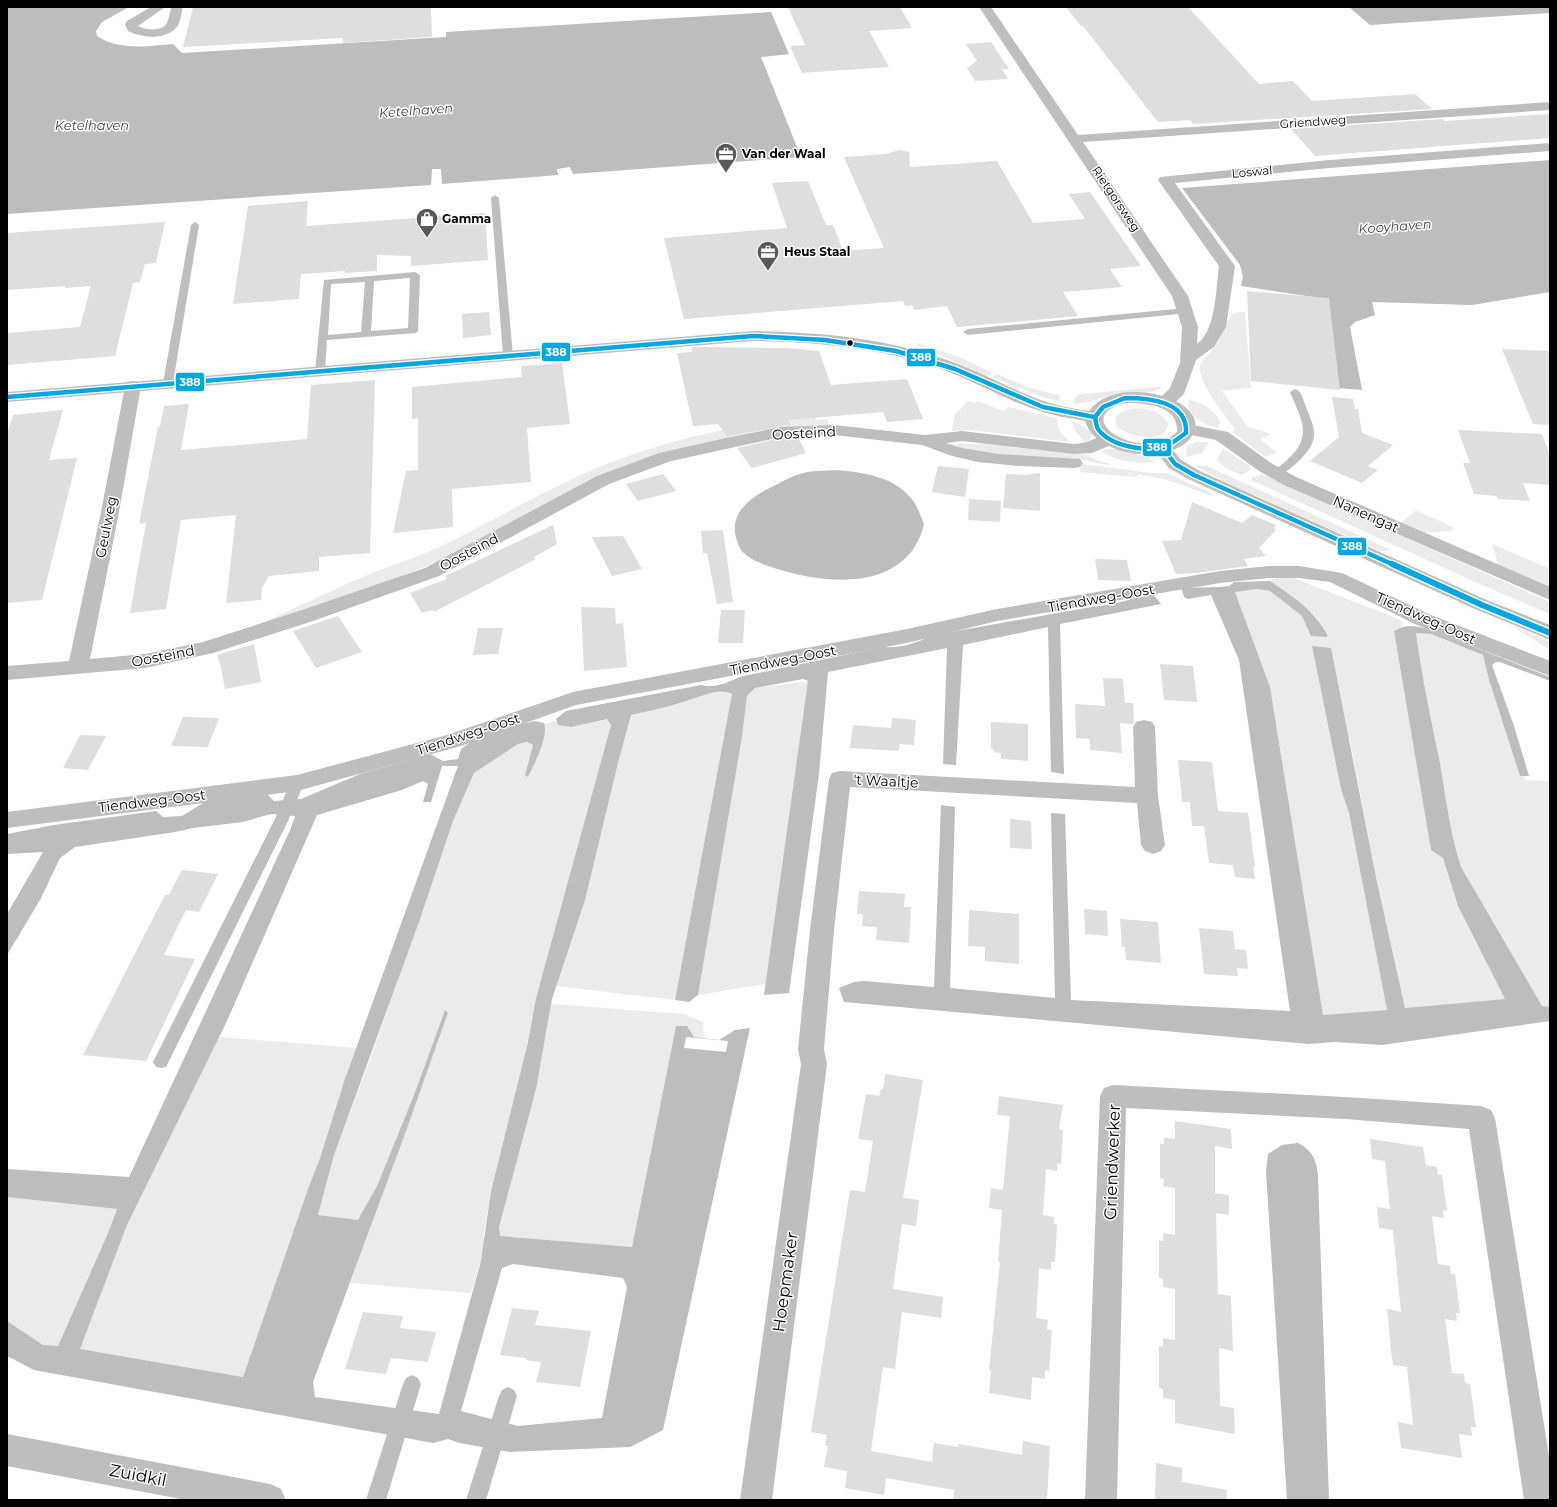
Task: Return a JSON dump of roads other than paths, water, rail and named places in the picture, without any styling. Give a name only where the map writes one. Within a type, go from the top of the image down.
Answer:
[{"type":"street","points":[[159,7],[131,24],[132,28],[136,32],[144,33],[154,33],[168,29],[172,26],[176,7]]},
{"type":"street","name":"Rietgorsweg","points":[[985,7],[1180,296],[1190,327],[1188,364],[1178,390],[1164,403]]},
{"type":"street","name":"Griendweg","points":[[1075,139],[1550,106]]},
{"type":"street","name":"Loswal","points":[[1188,358],[1208,344],[1218,328],[1227,266],[1165,180],[1330,164],[1550,147]]},
{"type":"street","points":[[7,397],[753,336],[796,336],[846,341],[910,354],[944,365],[1044,407],[1094,417]]},
{"type":"street","name":"Geulweg","points":[[78,668],[110,512],[133,386]]},
{"type":"street","points":[[1145,398],[1164,403],[1182,415],[1188,424],[1186,433],[1180,440],[1162,448],[1135,448],[1110,439],[1097,429],[1094,417],[1097,410],[1103,405],[1119,399],[1145,398]]},
{"type":"street","name":"Nanengat","points":[[1187,429],[1222,436],[1277,474],[1290,481],[1550,594]]},
{"type":"street","name":"Oosteind","points":[[7,673],[145,661],[206,648],[306,616],[432,572],[603,480],[665,457],[781,432],[834,430],[925,440],[962,436],[1074,449],[1086,449],[1110,439]]},
{"type":"street","name":"Oosteind","points":[[925,440],[936,446],[956,453],[1013,460],[1082,463]]},
{"type":"street","points":[[1162,448],[1175,464],[1194,475],[1482,605],[1550,633]]},
{"type":"street","name":"Tiendweg-Oost","points":[[7,820],[297,786],[453,741],[574,699],[907,636],[997,615],[1220,577],[1269,572],[1299,572],[1335,577],[1424,620],[1550,669]]},
{"type":"street","points":[[1144,727],[1147,796],[1153,845]]},
{"type":"street","name":"'t Waaltje","points":[[814,1064],[811,1048],[822,930],[840,779],[1147,796]]},
{"type":"street","name":"Hoepmaker","points":[[756,1500],[814,1064]]},
{"type":"street","name":"Griendwerker","points":[[1101,1500],[1113,1096],[1345,1108],[1481,1118],[1540,1500]]},
{"type":"street","name":"Zuidkil","points":[[7,1450],[270,1500]]},
{"type":"lane","points":[[495,198],[508,356]]},
{"type":"lane","points":[[168,383],[195,225]]},
{"type":"lane","points":[[320,371],[322,338],[327,282],[415,275],[413,331],[322,338]]},
{"type":"lane","points":[[366,334],[370,278]]},
{"type":"lane","points":[[968,332],[1186,311]]},
{"type":"lane","points":[[1277,474],[1293,460],[1305,445],[1309,435],[1295,392]]},
{"type":"lane","points":[[162,1062],[297,786]]},
{"type":"lane","points":[[376,1500],[412,1384]]},
{"type":"lane","points":[[476,1500],[492,1454],[508,1396]]},
{"type":"water","name":"Ketelhaven","points":[[7,7],[129,7],[102,22],[96,31],[97,36],[106,41],[124,46],[173,44],[182,53],[446,37],[446,32],[771,12],[789,54],[761,57],[801,157],[573,174],[570,167],[557,169],[558,175],[442,184],[441,169],[432,169],[431,185],[7,214]]},
{"type":"water","points":[[1349,7],[1550,7],[1550,13],[1370,25]]},
{"type":"water","name":"Kooyhaven","points":[[1550,160],[1550,292],[1472,305],[1372,302],[1375,315],[1355,322],[1350,327],[1362,390],[1337,388],[1326,299],[1241,286],[1243,277],[1240,265],[1182,188]]},
{"type":"water","points":[[836,470],[876,476],[886,480],[903,490],[915,503],[924,524],[916,545],[903,561],[886,571],[866,577],[845,580],[823,579],[801,575],[765,565],[749,557],[741,550],[735,535],[735,524],[742,508],[748,502],[762,492],[794,476],[809,472]]},
{"type":"water","points":[[1270,581],[1310,611],[1328,636],[1311,636],[1302,616],[1270,591],[1257,589],[1235,592],[1270,687],[1323,1015],[1387,1010],[1349,813],[1341,789],[1312,646],[1331,648],[1377,882],[1405,1008],[1505,999],[1458,906],[1443,858],[1431,850],[1394,631],[1399,628],[1412,626],[1431,630],[1550,677],[1550,681],[1500,662],[1496,662],[1492,665],[1514,726],[1529,776],[1520,776],[1489,680],[1483,655],[1431,634],[1416,633],[1451,829],[1461,867],[1542,1006],[1550,1007],[1550,1021],[1382,1045],[1335,1042],[1308,1044],[844,1002],[839,988],[854,982],[864,981],[934,987],[941,805],[955,807],[950,988],[1055,998],[1051,813],[1065,814],[1071,1000],[1290,1011],[1239,660],[1211,595],[1188,599],[1184,597],[1182,590],[1183,588],[1229,586],[1234,582]]},
{"type":"water","points":[[1153,594],[1161,604],[1060,624],[1064,774],[1051,772],[1048,627],[963,645],[956,765],[943,764],[947,648],[828,672],[819,774],[789,993],[764,995],[808,681],[803,679],[755,688],[747,696],[742,737],[698,995],[689,1002],[675,1000],[732,694],[720,692],[706,694],[674,705],[631,715],[585,900],[552,999],[536,1089],[499,1227],[500,1236],[632,1247],[676,1026],[687,1026],[694,1037],[719,1040],[735,1030],[750,1028],[663,1430],[630,1447],[509,1452],[460,1443],[448,1439],[433,1443],[34,1370],[7,1356],[7,1321],[43,1345],[58,1346],[108,1233],[117,1209],[7,1197],[7,1169],[129,1177],[291,828],[295,816],[271,814],[243,822],[193,828],[75,847],[60,858],[40,900],[7,955],[7,914],[43,852],[7,854],[7,834],[54,825],[156,811],[163,817],[182,816],[208,800],[265,792],[274,801],[301,799],[360,774],[430,754],[443,761],[458,759],[461,749],[473,740],[501,729],[535,721],[544,723],[545,729],[543,743],[528,777],[525,775],[533,745],[527,742],[518,744],[474,773],[453,821],[419,922],[334,1155],[318,1215],[358,1220],[377,1186],[414,1095],[445,1010],[448,1013],[313,1382],[315,1397],[439,1414],[481,1261],[491,1191],[528,1042],[536,998],[611,725],[607,719],[571,727],[558,725],[556,719],[566,711],[701,685],[720,685],[739,677],[883,647],[903,646],[934,635],[1106,605]],"holes":[[[442,766],[458,766],[345,1079],[320,1158],[243,1377],[80,1349],[127,1225],[227,1021],[317,815],[402,790],[423,781],[428,784],[423,802],[431,802]],[[513,1264],[623,1278],[627,1287],[602,1418],[518,1426],[461,1411],[502,1268]]]},
{"type":"water","points":[[1298,1143],[1307,1149],[1313,1156],[1318,1176],[1329,1500],[1287,1500],[1266,1172],[1268,1154],[1282,1145]]},
{"type":"place","name":"Van der Waal","points":[[726,174]]},
{"type":"place","name":"Gamma","points":[[427,238]]},
{"type":"place","name":"Heus Staal","points":[[768,272]]}]
